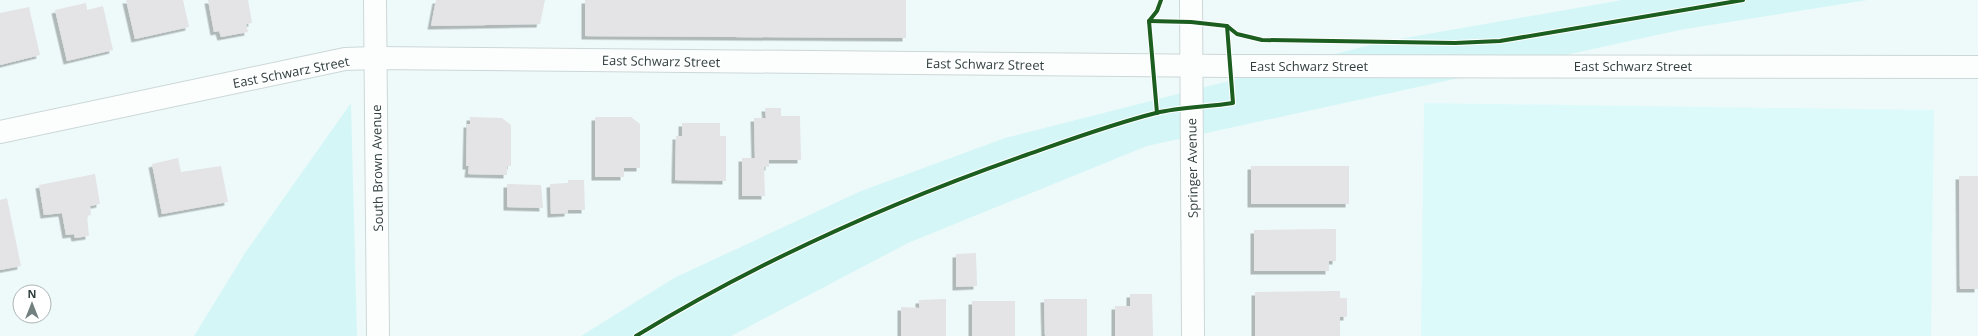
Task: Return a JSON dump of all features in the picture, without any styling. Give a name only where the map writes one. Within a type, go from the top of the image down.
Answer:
[{"type":"street","name":"South Brown Avenue","points":[[375,0],[378,336]]},
{"type":"street","name":"Springer Avenue","points":[[1191,0],[1193,336]]},
{"type":"street","name":"East Schwarz Street","points":[[0,132],[345,60],[375,58],[1191,65],[1978,67]]},
{"type":"shaded area","points":[[1622,0],[1868,0],[1685,29],[1147,146],[908,243],[731,336],[581,336],[674,278],[861,191],[1005,138],[1382,42]]},
{"type":"shaded area","points":[[351,103],[357,336],[194,336],[245,253]]},
{"type":"shaded area","points":[[1424,103],[1934,110],[1931,336],[1421,336]]},
{"type":"building","points":[[126,0],[183,0],[189,27],[135,39]]},
{"type":"building","points":[[208,0],[248,0],[252,23],[246,24],[248,32],[221,37],[219,31],[214,32]]},
{"type":"building","points":[[436,0],[545,0],[540,24],[431,26]]},
{"type":"building","points":[[585,0],[906,0],[906,38],[585,36]]},
{"type":"building","points":[[86,3],[87,10],[103,6],[113,50],[67,61],[55,10]]},
{"type":"building","points":[[29,7],[40,55],[0,65],[0,13]]},
{"type":"building","points":[[765,108],[781,108],[781,116],[800,116],[801,160],[769,160],[769,167],[764,167],[765,196],[742,196],[742,158],[755,158],[754,118],[766,118]]},
{"type":"building","points":[[470,117],[502,118],[511,125],[511,166],[507,166],[507,175],[468,174],[469,166],[466,166],[467,124],[470,124]]},
{"type":"building","points":[[595,117],[631,117],[640,124],[640,168],[624,168],[624,177],[595,177]]},
{"type":"building","points":[[682,123],[720,123],[720,136],[726,136],[726,181],[675,180],[676,136],[682,136]]},
{"type":"building","points":[[178,158],[181,172],[221,166],[228,202],[162,214],[152,164]]},
{"type":"building","points":[[1251,166],[1349,166],[1349,204],[1251,204]]},
{"type":"building","points":[[95,174],[100,204],[90,206],[91,215],[87,216],[89,236],[75,238],[74,234],[66,235],[62,213],[44,215],[39,185]]},
{"type":"building","points":[[1959,176],[1978,176],[1978,289],[1960,289]]},
{"type":"building","points":[[568,180],[584,180],[585,210],[568,210],[568,213],[551,214],[550,184],[568,183]]},
{"type":"building","points":[[507,184],[541,185],[543,208],[507,207]]},
{"type":"building","points":[[7,198],[21,266],[0,270],[0,200]]},
{"type":"building","points":[[1336,229],[1336,261],[1329,261],[1329,271],[1254,271],[1254,230]]},
{"type":"building","points":[[976,253],[977,286],[956,287],[956,254]]},
{"type":"building","points":[[1340,291],[1340,298],[1347,298],[1347,317],[1340,317],[1340,336],[1255,336],[1255,292]]},
{"type":"building","points":[[1130,294],[1152,294],[1153,336],[1115,336],[1115,306],[1130,306]]},
{"type":"building","points":[[946,299],[946,336],[901,336],[901,307],[919,308],[919,300]]},
{"type":"building","points":[[1044,299],[1087,299],[1087,336],[1045,336]]},
{"type":"building","points":[[972,301],[1015,301],[1015,336],[972,336]]},
{"type":"cycle path","points":[[1157,113],[1149,21],[1157,11],[1161,0]]},
{"type":"cycle path","points":[[1149,21],[1191,22],[1227,26],[1237,34],[1262,40],[1455,43],[1500,41],[1743,0]]},
{"type":"cycle path","points":[[636,336],[778,258],[876,213],[976,173],[1091,132],[1156,113],[1184,108],[1233,103],[1227,26]]}]
